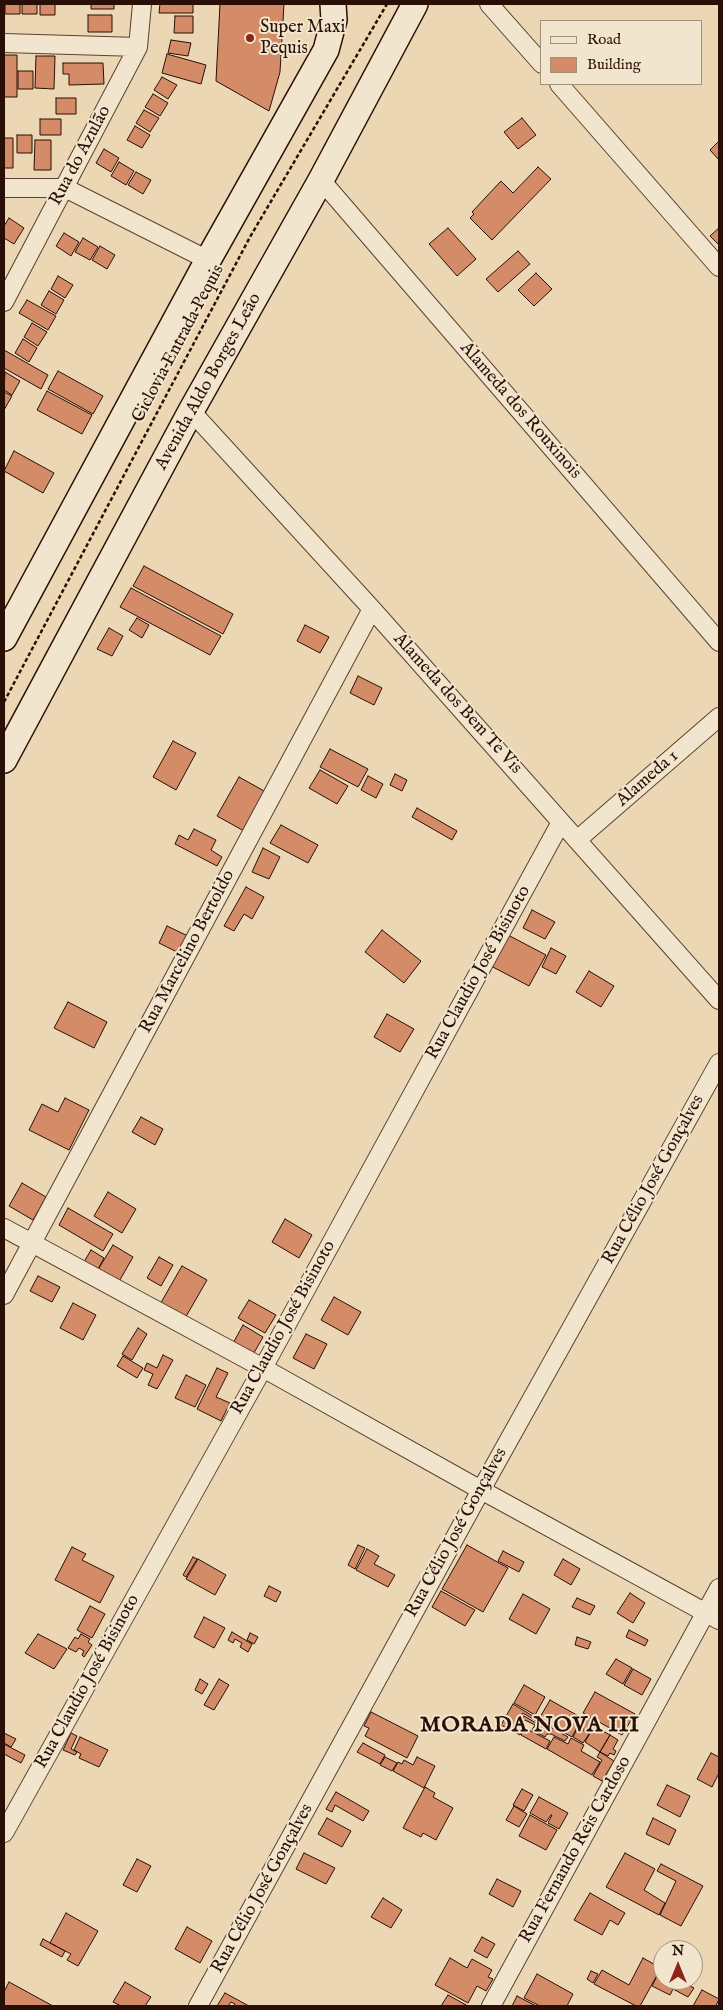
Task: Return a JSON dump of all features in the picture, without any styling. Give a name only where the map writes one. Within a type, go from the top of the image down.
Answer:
[{"type":"street","name":"Rua do Azulão","points":[[4,302],[138,47],[142,4]]},
{"type":"street","points":[[4,638],[208,260],[326,50],[334,20],[333,4]]},
{"type":"street","name":"Avenida Aldo Borges Leão","points":[[4,760],[191,411],[321,180],[415,4]]},
{"type":"street","points":[[489,4],[540,62]]},
{"type":"street","points":[[4,43],[138,47]]},
{"type":"street","points":[[560,85],[719,266]]},
{"type":"street","name":"Alameda dos Rouxinois","points":[[321,180],[719,642]]},
{"type":"street","points":[[4,188],[65,188],[208,260]]},
{"type":"street","name":"Alameda dos Bem Te Vis","points":[[191,411],[372,609],[719,1000]]},
{"type":"street","name":"Rua Marcelino Bertoldo","points":[[4,1295],[372,609]]},
{"type":"street","name":"Alameda 1","points":[[577,840],[719,717]]},
{"type":"street","name":"Rua Claudio José Bisinoto","points":[[4,1833],[263,1368],[561,822]]},
{"type":"street","name":"Rua Célio José Gonçalves","points":[[198,2006],[481,1490],[719,1062]]},
{"type":"street","points":[[4,1228],[263,1368],[712,1617]]},
{"type":"street","name":"Rua Fernando Reis Cardoso","points":[[491,2006],[712,1617],[719,1588]]},
{"type":"path","name":"Ciclovia Entrada Pequis","points":[[4,702],[250,237],[387,4]]},
{"type":"building","points":[[5,4],[20,4],[20,14],[5,14]]},
{"type":"building","points":[[22,4],[37,4],[37,14],[22,14]]},
{"type":"building","points":[[40,4],[55,4],[55,15],[40,15]]},
{"type":"building","points":[[91,4],[114,4],[114,9],[91,9]]},
{"type":"building","points":[[160,4],[193,4],[193,13],[159,13]]},
{"type":"building","name":"Super Maxi Pequis","points":[[220,4],[284,4],[280,72],[269,111],[216,81]]},
{"type":"building","points":[[88,15],[112,15],[112,32],[88,32]]},
{"type":"building","points":[[175,16],[193,16],[193,33],[174,33]]},
{"type":"building","points":[[171,40],[191,43],[188,56],[168,53]]},
{"type":"building","points":[[167,54],[206,65],[201,84],[162,73]]},
{"type":"building","points":[[4,55],[17,55],[17,97],[4,97]]},
{"type":"building","points":[[36,56],[55,56],[54,89],[35,88]]},
{"type":"building","points":[[63,63],[103,63],[104,84],[69,85],[69,74],[63,74]]},
{"type":"building","points":[[18,71],[33,71],[33,89],[18,89]]},
{"type":"building","points":[[162,77],[177,85],[168,99],[154,90]]},
{"type":"building","points":[[153,94],[168,103],[160,116],[145,107]]},
{"type":"building","points":[[56,98],[76,98],[76,114],[56,114]]},
{"type":"building","points":[[144,110],[159,118],[150,132],[136,123]]},
{"type":"building","points":[[522,118],[536,135],[518,149],[504,132]]},
{"type":"building","points":[[40,119],[61,119],[61,135],[40,135]]},
{"type":"building","points":[[135,126],[150,135],[142,148],[127,140]]},
{"type":"building","points":[[17,135],[32,135],[32,153],[17,153]]},
{"type":"building","points":[[4,138],[13,138],[13,168],[4,168]]},
{"type":"building","points":[[35,140],[51,140],[51,170],[34,170]]},
{"type":"building","points":[[719,141],[719,160],[710,150]]},
{"type":"building","points":[[104,149],[119,158],[111,172],[96,163]]},
{"type":"building","points":[[119,162],[134,171],[126,185],[111,176]]},
{"type":"building","points":[[538,167],[551,179],[492,240],[470,218],[474,214],[472,212],[501,181],[513,193]]},
{"type":"building","points":[[136,172],[151,180],[143,194],[128,185]]},
{"type":"building","points":[[9,218],[24,228],[14,244],[4,238],[4,226]]},
{"type":"building","points":[[448,228],[476,259],[457,276],[429,244]]},
{"type":"building","points":[[719,228],[719,245],[710,236]]},
{"type":"building","points":[[64,233],[79,242],[71,256],[56,246]]},
{"type":"building","points":[[83,238],[98,247],[90,260],[75,252]]},
{"type":"building","points":[[100,246],[115,255],[107,269],[92,260]]},
{"type":"building","points":[[518,251],[530,264],[498,292],[486,279]]},
{"type":"building","points":[[536,273],[552,289],[534,306],[518,290]]},
{"type":"building","points":[[58,276],[73,285],[65,298],[51,289]]},
{"type":"building","points":[[49,291],[64,300],[56,314],[41,305]]},
{"type":"building","points":[[27,300],[56,316],[48,330],[19,313]]},
{"type":"building","points":[[32,323],[47,332],[38,346],[24,337]]},
{"type":"building","points":[[23,339],[37,348],[29,362],[15,353]]},
{"type":"building","points":[[4,350],[48,375],[41,389],[4,368]]},
{"type":"building","points":[[58,371],[103,396],[93,414],[48,389]]},
{"type":"building","points":[[5,372],[20,381],[12,395],[4,390]]},
{"type":"building","points":[[47,391],[92,415],[82,434],[37,410]]},
{"type":"building","points":[[4,392],[12,396],[4,410]]},
{"type":"building","points":[[14,451],[54,473],[43,493],[4,471]]},
{"type":"building","points":[[144,566],[233,614],[223,634],[133,586]]},
{"type":"building","points":[[131,588],[221,636],[210,655],[120,607]]},
{"type":"building","points":[[137,618],[149,625],[142,638],[129,630]]},
{"type":"building","points":[[305,625],[329,637],[320,653],[297,641]]},
{"type":"building","points":[[109,628],[123,636],[112,656],[97,649]]},
{"type":"building","points":[[358,676],[382,688],[374,705],[350,693]]},
{"type":"building","points":[[173,741],[196,753],[176,790],[153,777]]},
{"type":"building","points":[[330,749],[368,769],[358,787],[320,767]]},
{"type":"building","points":[[320,770],[348,786],[337,804],[309,788]]},
{"type":"building","points":[[395,774],[407,780],[402,791],[390,785]]},
{"type":"building","points":[[368,776],[383,784],[376,798],[361,790]]},
{"type":"building","points":[[239,777],[266,792],[244,831],[217,816]]},
{"type":"building","points":[[417,808],[457,831],[452,840],[412,817]]},
{"type":"building","points":[[281,825],[318,845],[308,863],[270,843]]},
{"type":"building","points":[[194,829],[216,840],[211,850],[222,857],[217,866],[175,844],[179,835],[188,840]]},
{"type":"building","points":[[263,848],[280,857],[269,879],[252,872]]},
{"type":"building","points":[[246,887],[264,897],[252,919],[244,914],[234,931],[224,926]]},
{"type":"building","points":[[532,910],[555,922],[545,939],[523,928]]},
{"type":"building","points":[[167,926],[188,936],[179,953],[159,943]]},
{"type":"building","points":[[382,930],[421,961],[404,983],[365,952]]},
{"type":"building","points":[[508,935],[546,955],[529,986],[491,966]]},
{"type":"building","points":[[551,948],[566,956],[556,974],[542,967]]},
{"type":"building","points":[[589,971],[614,986],[601,1007],[576,992]]},
{"type":"building","points":[[68,1002],[107,1022],[94,1048],[54,1028]]},
{"type":"building","points":[[387,1014],[414,1029],[400,1052],[374,1037]]},
{"type":"building","points":[[65,1098],[89,1110],[69,1150],[29,1130],[42,1104],[58,1112]]},
{"type":"building","points":[[141,1117],[163,1129],[155,1145],[132,1132]]},
{"type":"building","points":[[22,1183],[46,1197],[33,1220],[9,1206]]},
{"type":"building","points":[[108,1192],[136,1209],[122,1233],[94,1216]]},
{"type":"building","points":[[68,1208],[113,1234],[103,1251],[59,1225]]},
{"type":"building","points":[[285,1219],[312,1235],[299,1258],[272,1242]]},
{"type":"building","points":[[113,1245],[133,1257],[117,1285],[96,1273]]},
{"type":"building","points":[[91,1250],[104,1258],[95,1275],[81,1267]]},
{"type":"building","points":[[159,1257],[173,1265],[161,1286],[147,1278]]},
{"type":"building","points":[[182,1266],[207,1280],[184,1320],[159,1306]]},
{"type":"building","points":[[38,1276],[60,1287],[52,1302],[30,1291]]},
{"type":"building","points":[[334,1297],[361,1312],[348,1335],[321,1320]]},
{"type":"building","points":[[249,1300],[276,1315],[265,1333],[238,1318]]},
{"type":"building","points":[[73,1303],[96,1315],[83,1340],[60,1328]]},
{"type":"building","points":[[243,1325],[263,1337],[251,1358],[231,1347]]},
{"type":"building","points":[[138,1328],[147,1334],[132,1360],[122,1354]]},
{"type":"building","points":[[306,1334],[327,1344],[314,1369],[293,1358]]},
{"type":"building","points":[[163,1355],[173,1360],[157,1389],[148,1385],[153,1374],[144,1370],[147,1363],[157,1368]]},
{"type":"building","points":[[123,1356],[143,1368],[137,1378],[117,1366]]},
{"type":"building","points":[[217,1368],[228,1373],[216,1397],[230,1403],[221,1421],[197,1409]]},
{"type":"building","points":[[186,1375],[206,1385],[195,1407],[175,1398]]},
{"type":"building","points":[[358,1545],[365,1548],[355,1569],[348,1565]]},
{"type":"building","points":[[467,1545],[508,1568],[483,1612],[442,1589]]},
{"type":"building","points":[[72,1547],[86,1554],[82,1560],[114,1576],[100,1603],[55,1580]]},
{"type":"building","points":[[367,1549],[379,1556],[374,1564],[395,1575],[388,1587],[356,1570]]},
{"type":"building","points":[[503,1551],[524,1562],[519,1572],[498,1561]]},
{"type":"building","points":[[193,1557],[197,1559],[186,1577],[183,1575]]},
{"type":"building","points":[[198,1559],[226,1575],[215,1595],[186,1579]]},
{"type":"building","points":[[563,1559],[580,1569],[571,1585],[554,1575]]},
{"type":"building","points":[[269,1586],[281,1592],[276,1602],[264,1596]]},
{"type":"building","points":[[441,1591],[475,1610],[465,1626],[432,1607]]},
{"type":"building","points":[[630,1593],[645,1603],[633,1623],[617,1613]]},
{"type":"building","points":[[523,1594],[550,1609],[536,1634],[509,1619]]},
{"type":"building","points":[[577,1598],[595,1606],[590,1615],[572,1607]]},
{"type":"building","points":[[90,1606],[105,1614],[92,1638],[77,1630]]},
{"type":"building","points":[[204,1617],[225,1628],[214,1648],[194,1637]]},
{"type":"building","points":[[629,1630],[648,1640],[645,1646],[626,1637]]},
{"type":"building","points":[[232,1632],[252,1644],[248,1652],[240,1647],[242,1643],[235,1639],[233,1643],[228,1640]]},
{"type":"building","points":[[250,1633],[258,1637],[254,1644],[247,1640]]},
{"type":"building","points":[[38,1634],[67,1649],[54,1669],[25,1653]]},
{"type":"building","points":[[81,1634],[90,1639],[88,1642],[92,1645],[84,1657],[82,1655],[84,1651],[79,1648],[76,1652],[68,1648],[75,1637],[78,1639]]},
{"type":"building","points":[[577,1637],[591,1642],[588,1649],[575,1645]]},
{"type":"building","points":[[616,1659],[632,1668],[623,1684],[606,1674]]},
{"type":"building","points":[[633,1669],[651,1679],[642,1695],[624,1685]]},
{"type":"building","points":[[200,1679],[208,1684],[202,1694],[195,1690]]},
{"type":"building","points":[[219,1679],[229,1685],[214,1710],[204,1705]]},
{"type":"building","points":[[524,1685],[545,1697],[535,1715],[514,1703]]},
{"type":"building","points":[[595,1692],[635,1714],[622,1735],[583,1713]]},
{"type":"building","points":[[550,1700],[582,1718],[572,1737],[539,1719]]},
{"type":"building","points":[[513,1704],[544,1723],[543,1725],[523,1713],[517,1723],[524,1727],[520,1735],[501,1725]]},
{"type":"building","points":[[371,1712],[418,1736],[407,1758],[365,1736],[369,1728],[364,1726]]},
{"type":"building","points":[[524,1716],[543,1727],[545,1724],[568,1737],[565,1741],[551,1734],[547,1734],[545,1737],[532,1730],[535,1725],[525,1720],[522,1724],[520,1723]]},
{"type":"building","points":[[588,1718],[595,1721],[589,1732],[582,1728]]},
{"type":"building","points":[[594,1726],[610,1735],[600,1752],[585,1742]]},
{"type":"building","points":[[578,1727],[589,1734],[583,1743],[573,1737]]},
{"type":"building","points":[[525,1728],[550,1741],[546,1749],[521,1735]]},
{"type":"building","points":[[4,1733],[16,1739],[11,1747],[4,1743]]},
{"type":"building","points":[[71,1733],[77,1736],[71,1749],[77,1752],[75,1755],[63,1750]]},
{"type":"building","points":[[610,1735],[618,1740],[613,1749],[616,1751],[614,1755],[610,1753],[608,1756],[600,1752]]},
{"type":"building","points":[[80,1737],[108,1750],[99,1767],[79,1758],[81,1754],[74,1750]]},
{"type":"building","points":[[554,1737],[568,1744],[571,1738],[584,1745],[581,1751],[600,1762],[592,1775],[547,1749]]},
{"type":"building","points":[[363,1743],[385,1755],[380,1764],[357,1752]]},
{"type":"building","points":[[4,1744],[25,1755],[21,1763],[4,1754]]},
{"type":"building","points":[[600,1752],[614,1761],[602,1781],[593,1776],[602,1760],[597,1757]]},
{"type":"building","points":[[711,1753],[719,1757],[719,1773],[712,1787],[697,1779]]},
{"type":"building","points":[[385,1757],[397,1763],[392,1771],[380,1765]]},
{"type":"building","points":[[417,1757],[435,1766],[424,1788],[393,1771],[398,1762],[402,1764],[404,1760],[413,1765]]},
{"type":"building","points":[[667,1785],[690,1796],[680,1817],[657,1805]]},
{"type":"building","points":[[425,1787],[435,1793],[433,1797],[453,1808],[436,1840],[423,1833],[421,1837],[403,1828]]},
{"type":"building","points":[[522,1789],[533,1795],[524,1811],[513,1805]]},
{"type":"building","points":[[336,1792],[369,1811],[363,1821],[335,1805],[332,1812],[326,1809]]},
{"type":"building","points":[[539,1797],[568,1813],[559,1829],[548,1823],[552,1815],[546,1822],[530,1813]]},
{"type":"building","points":[[514,1806],[527,1814],[519,1827],[506,1820]]},
{"type":"building","points":[[530,1815],[557,1830],[546,1850],[519,1836]]},
{"type":"building","points":[[327,1818],[351,1831],[342,1847],[318,1834]]},
{"type":"building","points":[[653,1818],[676,1830],[669,1845],[646,1834]]},
{"type":"building","points":[[304,1853],[335,1868],[326,1884],[296,1869]]},
{"type":"building","points":[[625,1853],[655,1869],[644,1890],[665,1903],[659,1915],[606,1887]]},
{"type":"building","points":[[137,1859],[151,1866],[137,1892],[123,1885]]},
{"type":"building","points":[[661,1864],[703,1886],[681,1926],[660,1915],[676,1881],[657,1871]]},
{"type":"building","points":[[497,1879],[521,1891],[513,1907],[489,1894]]},
{"type":"building","points":[[590,1893],[625,1913],[618,1925],[610,1920],[602,1935],[574,1920]]},
{"type":"building","points":[[383,1898],[402,1910],[391,1928],[371,1917]]},
{"type":"building","points":[[66,1913],[98,1931],[78,1966],[67,1960],[71,1954],[50,1943]]},
{"type":"building","points":[[187,1927],[212,1941],[200,1963],[175,1949]]},
{"type":"building","points":[[482,1937],[495,1944],[487,1958],[474,1951]]},
{"type":"building","points":[[43,1939],[65,1951],[62,1957],[40,1945]]},
{"type":"building","points":[[450,1958],[467,1968],[472,1959],[492,1970],[488,1977],[493,1979],[486,1991],[477,1986],[468,2003],[435,1985]]},
{"type":"building","points":[[643,1958],[653,1964],[653,1982],[640,2006],[636,2006],[594,1984],[602,1970],[629,1985]]},
{"type":"building","points":[[591,1971],[598,1974],[593,1983],[587,1979]]},
{"type":"building","points":[[537,1974],[573,1994],[567,2006],[540,2006],[524,1998]]},
{"type":"building","points":[[9,1982],[53,2006],[4,2006],[4,1992]]},
{"type":"building","points":[[125,1982],[151,1997],[145,2006],[121,2006],[113,2002]]},
{"type":"building","points":[[660,1990],[672,1990],[670,1995]]},
{"type":"building","points":[[675,1990],[693,1990],[688,1997]]},
{"type":"building","points":[[702,1990],[719,1999],[716,2006],[693,2006]]},
{"type":"building","points":[[225,1993],[249,2006],[234,2006],[235,2004],[231,2002],[228,2006],[217,2006]]},
{"type":"building","points":[[448,1995],[468,2006],[441,2006]]},
{"type":"building","points":[[517,1996],[536,2006],[512,2006]]},
{"type":"place","name":"Super Maxi Pequis","points":[[250,38]]},
{"type":"district","name":"MORADA NOVA III","points":[[530,1726]]}]
